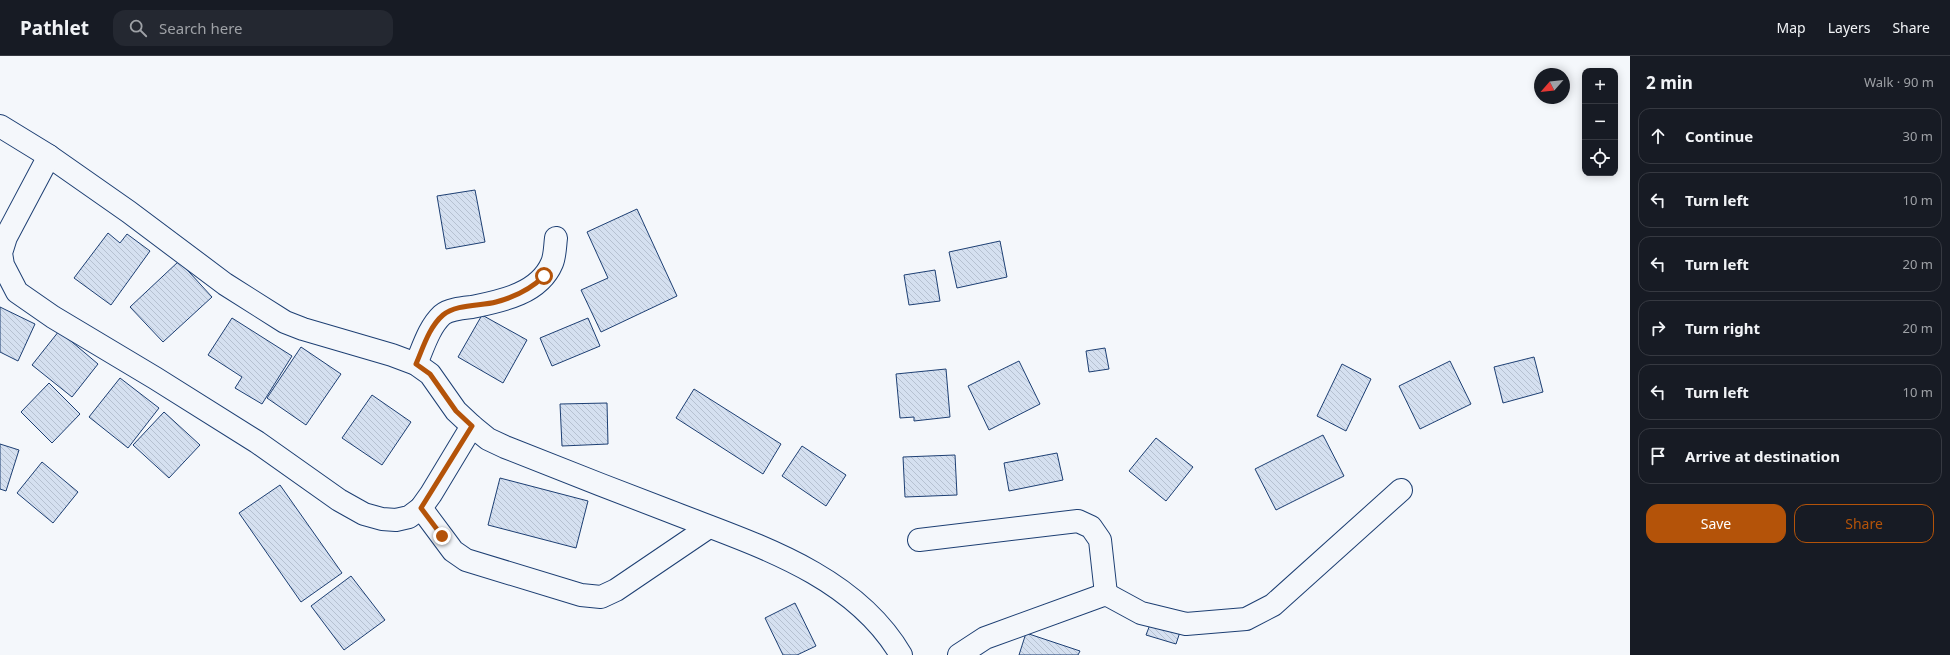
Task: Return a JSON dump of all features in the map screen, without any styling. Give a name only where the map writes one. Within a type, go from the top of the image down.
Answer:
[{"type":"street","points":[[0,126],[49,156],[129,212],[225,284],[285,322],[303,329],[392,355],[416,364],[430,374],[456,411],[488,438],[505,447],[761,548],[809,571],[843,591],[863,607],[881,626],[901,655]]},
{"type":"street","points":[[49,156],[6,237],[1,253],[3,265],[17,292],[42,310],[257,442],[339,500],[364,514],[382,519],[396,520],[409,518],[421,508],[472,426]]},
{"type":"street","points":[[416,364],[428,336],[436,322],[444,314],[457,309],[496,302],[517,295],[534,286],[544,276],[552,262],[556,238]]},
{"type":"street","points":[[959,655],[985,638],[1106,594],[1141,613],[1186,624],[1246,619],[1273,605],[1401,490]]},
{"type":"street","points":[[421,508],[452,551],[466,560],[582,595],[601,597],[616,590],[708,527]]},
{"type":"street","points":[[919,540],[1078,522],[1091,527],[1100,540],[1106,594]]},
{"type":"building","points":[[475,190],[485,242],[446,249],[437,196]]},
{"type":"building","points":[[637,209],[677,296],[601,332],[581,290],[608,278],[587,232]]},
{"type":"building","points":[[108,233],[120,243],[127,234],[150,251],[111,305],[74,278]]},
{"type":"building","points":[[1000,241],[1007,277],[957,288],[949,252]]},
{"type":"building","points":[[179,261],[212,297],[163,342],[130,307]]},
{"type":"building","points":[[935,270],[940,301],[909,305],[904,275]]},
{"type":"building","points":[[0,307],[35,324],[18,361],[0,352]]},
{"type":"building","points":[[482,315],[527,340],[503,383],[458,357]]},
{"type":"building","points":[[232,318],[292,356],[262,404],[235,388],[242,377],[208,355]]},
{"type":"building","points":[[588,318],[600,346],[552,366],[540,338]]},
{"type":"building","points":[[59,331],[98,364],[72,397],[32,365]]},
{"type":"building","points":[[301,347],[341,374],[306,425],[267,398]]},
{"type":"building","points":[[1105,348],[1109,369],[1089,372],[1086,351]]},
{"type":"building","points":[[1534,357],[1543,392],[1503,403],[1494,367]]},
{"type":"building","points":[[1019,361],[1040,404],[989,430],[968,386]]},
{"type":"building","points":[[1450,361],[1471,404],[1420,429],[1399,386]]},
{"type":"building","points":[[1342,364],[1371,379],[1346,431],[1317,416]]},
{"type":"building","points":[[946,369],[950,417],[914,421],[914,417],[900,418],[896,374]]},
{"type":"building","points":[[120,378],[159,408],[128,448],[89,417]]},
{"type":"building","points":[[49,383],[80,414],[52,443],[21,412]]},
{"type":"building","points":[[694,389],[781,444],[763,474],[676,418]]},
{"type":"building","points":[[372,395],[411,422],[382,465],[342,438]]},
{"type":"building","points":[[607,403],[608,444],[562,446],[560,404]]},
{"type":"building","points":[[164,412],[200,445],[169,478],[133,445]]},
{"type":"building","points":[[1323,435],[1344,476],[1276,510],[1255,469]]},
{"type":"building","points":[[1156,438],[1193,467],[1166,501],[1129,471]]},
{"type":"building","points":[[0,444],[19,450],[6,491],[0,489]]},
{"type":"building","points":[[802,446],[846,475],[826,506],[782,476]]},
{"type":"building","points":[[1057,453],[1063,480],[1009,491],[1004,463]]},
{"type":"building","points":[[955,455],[957,495],[905,497],[903,457]]},
{"type":"building","points":[[42,462],[78,492],[53,523],[17,493]]},
{"type":"building","points":[[500,478],[588,501],[576,548],[488,525]]},
{"type":"building","points":[[280,485],[342,573],[301,602],[239,513]]},
{"type":"building","points":[[351,576],[385,620],[344,650],[311,606]]},
{"type":"building","points":[[795,603],[816,646],[797,655],[783,655],[765,618]]},
{"type":"building","points":[[1151,622],[1180,632],[1176,644],[1146,635]]},
{"type":"building","points":[[1026,633],[1080,651],[1078,655],[1019,655]]},
{"type":"route","points":[[442,536],[421,508],[472,426],[456,411],[430,374],[416,364],[428,336],[436,322],[444,314],[457,309],[496,302],[517,295],[534,286],[544,276]]}]
